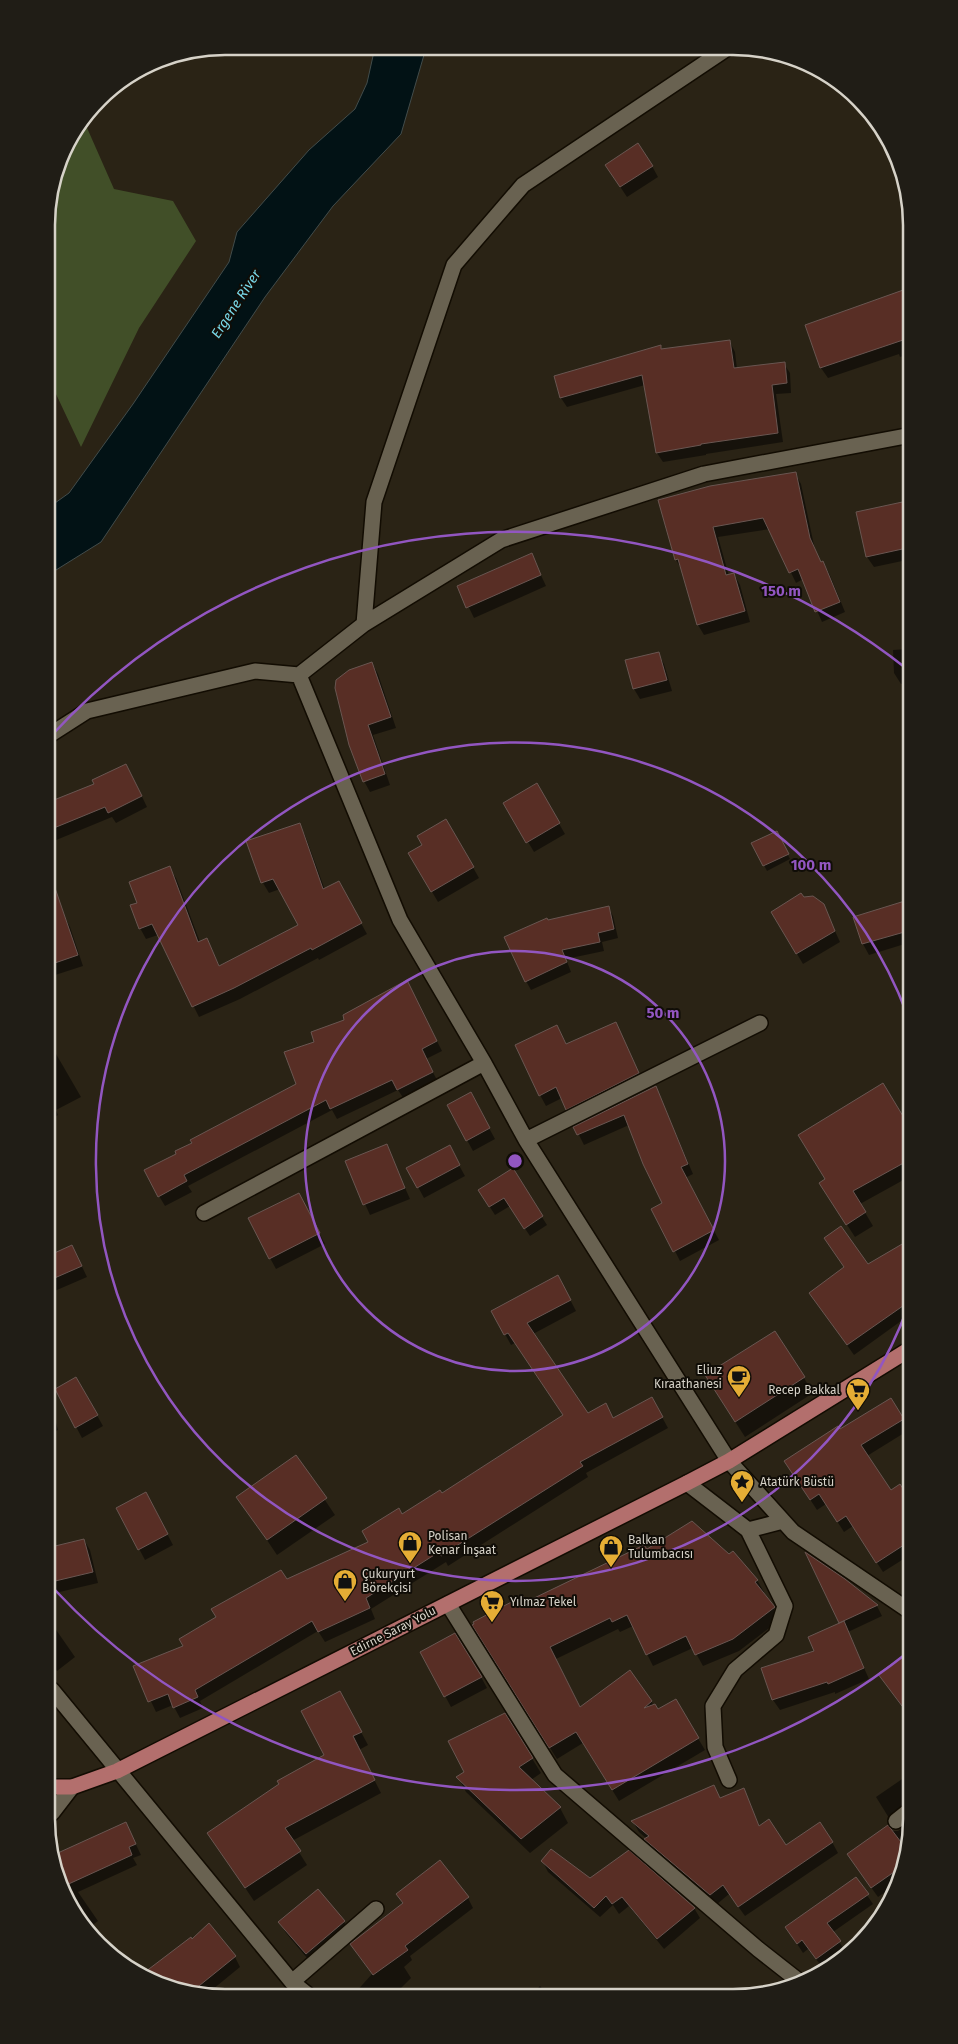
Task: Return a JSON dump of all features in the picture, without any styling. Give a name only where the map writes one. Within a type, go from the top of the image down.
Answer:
[{"type":"main road","name":"Edirne Saray Yolu","points":[[55,1786],[72,1787],[117,1771],[687,1483],[729,1461],[903,1354]]},
{"type":"street","points":[[364,624],[374,502],[454,265],[523,185],[717,55]]},
{"type":"street","points":[[55,732],[87,711],[255,671],[299,675],[364,624],[501,540],[704,474],[903,437]]},
{"type":"street","points":[[299,675],[400,920],[484,1063],[526,1140],[729,1461],[793,1532],[903,1607]]},
{"type":"street","points":[[526,1140],[760,1022]]},
{"type":"street","points":[[204,1213],[484,1063]]},
{"type":"street","points":[[687,1483],[748,1530],[785,1606],[776,1635],[735,1670],[713,1706],[715,1747],[729,1780]]},
{"type":"street","points":[[748,1530],[783,1521]]},
{"type":"street","points":[[448,1604],[555,1775],[758,1949],[794,1977]]},
{"type":"street","points":[[55,1694],[292,1982],[301,1989]]},
{"type":"street","points":[[55,1809],[72,1787]]},
{"type":"street","points":[[896,1821],[903,1815]]},
{"type":"street","points":[[292,1982],[376,1909]]},
{"type":"green space","points":[[86,126],[114,189],[173,201],[196,241],[139,328],[81,447],[55,392],[55,214],[58,192],[68,160]]},
{"type":"water","name":"Ergene River","points":[[373,55],[424,55],[401,134],[333,206],[265,297],[101,542],[55,571],[55,503],[69,493],[133,404],[229,262],[237,232],[309,150],[355,109],[367,83]]},
{"type":"building","points":[[638,143],[653,166],[620,187],[605,165]]},
{"type":"building","points":[[903,290],[903,340],[820,368],[805,325]]},
{"type":"building","points":[[730,340],[734,368],[785,362],[787,383],[772,385],[778,433],[701,444],[656,453],[642,375],[560,398],[554,376],[661,345],[661,349]]},
{"type":"building","points":[[796,472],[810,538],[821,562],[823,561],[840,602],[815,612],[798,569],[789,573],[763,518],[713,527],[726,575],[734,573],[745,611],[697,625],[678,559],[675,560],[658,500],[710,486]]},
{"type":"building","points":[[903,502],[903,549],[866,557],[856,512]]},
{"type":"building","points":[[532,553],[541,575],[466,608],[457,586]]},
{"type":"building","points":[[659,652],[667,680],[633,689],[625,660]]},
{"type":"building","points":[[372,662],[391,717],[368,725],[385,774],[363,782],[349,745],[335,688],[336,680],[349,670]]},
{"type":"building","points":[[126,764],[142,796],[108,813],[105,807],[55,828],[55,800],[94,784],[92,780]]},
{"type":"building","points":[[537,783],[560,823],[526,843],[503,803]]},
{"type":"building","points":[[446,819],[474,867],[431,892],[408,853],[422,845],[417,836]]},
{"type":"building","points":[[300,823],[323,889],[339,881],[362,923],[312,950],[311,948],[234,988],[192,1007],[152,924],[139,929],[130,905],[137,903],[129,882],[170,866],[198,942],[207,938],[219,966],[298,925],[273,879],[261,883],[246,841]]},
{"type":"building","points":[[777,831],[789,854],[763,866],[751,843]]},
{"type":"building","points":[[55,888],[78,955],[55,963]]},
{"type":"building","points":[[801,893],[804,897],[813,896],[824,904],[835,931],[796,954],[771,912]]},
{"type":"building","points":[[903,902],[903,932],[862,944],[853,917]]},
{"type":"building","points":[[609,906],[614,929],[598,933],[600,942],[562,950],[567,962],[525,982],[504,937],[547,918],[548,920]]},
{"type":"building","points":[[407,980],[437,1041],[422,1049],[433,1072],[397,1090],[392,1080],[330,1109],[326,1100],[184,1175],[187,1181],[158,1197],[144,1170],[176,1154],[175,1151],[192,1143],[190,1140],[296,1084],[284,1052],[314,1042],[311,1032],[344,1020],[343,1015]]},
{"type":"building","points":[[616,1022],[639,1073],[566,1110],[556,1087],[539,1096],[515,1045],[557,1025],[566,1044]]},
{"type":"building","points":[[883,1083],[903,1116],[903,1163],[853,1191],[866,1212],[846,1225],[819,1183],[825,1179],[798,1135]]},
{"type":"building","points":[[656,1086],[688,1164],[681,1167],[714,1230],[673,1252],[651,1209],[662,1203],[643,1164],[624,1115],[577,1135],[573,1127]]},
{"type":"building","points":[[471,1092],[490,1128],[466,1141],[447,1105]]},
{"type":"building","points":[[387,1144],[405,1188],[363,1205],[345,1161]]},
{"type":"building","points":[[450,1145],[460,1165],[417,1188],[406,1168]]},
{"type":"building","points":[[513,1168],[543,1216],[524,1229],[504,1198],[489,1207],[478,1190]]},
{"type":"building","points":[[299,1193],[320,1233],[269,1259],[248,1218]]},
{"type":"building","points":[[841,1226],[868,1264],[903,1244],[903,1306],[847,1345],[809,1293],[844,1267],[824,1238]]},
{"type":"building","points":[[72,1245],[82,1266],[55,1278],[55,1253]]},
{"type":"building","points":[[558,1275],[571,1300],[527,1323],[588,1413],[606,1403],[613,1418],[652,1397],[663,1417],[580,1462],[583,1466],[441,1556],[439,1552],[366,1598],[370,1608],[318,1632],[312,1621],[195,1690],[198,1697],[173,1708],[168,1694],[148,1702],[133,1666],[183,1646],[179,1639],[216,1617],[211,1609],[281,1570],[287,1579],[368,1542],[362,1531],[399,1508],[402,1514],[440,1490],[442,1493],[563,1415],[508,1333],[504,1335],[491,1311]]},
{"type":"building","points":[[775,1331],[805,1377],[735,1422],[705,1375]]},
{"type":"building","points":[[76,1377],[98,1415],[75,1428],[55,1389]]},
{"type":"building","points":[[891,1398],[903,1417],[903,1420],[861,1445],[891,1490],[900,1484],[903,1489],[903,1546],[876,1563],[846,1516],[837,1522],[819,1494],[810,1500],[784,1461],[838,1426],[840,1429]]},
{"type":"building","points":[[296,1455],[327,1498],[267,1540],[236,1497]]},
{"type":"building","points":[[146,1492],[168,1534],[138,1550],[116,1508]]},
{"type":"building","points":[[692,1521],[729,1554],[733,1551],[758,1580],[755,1582],[775,1607],[733,1639],[695,1655],[686,1636],[646,1655],[627,1615],[612,1622],[610,1618],[550,1647],[580,1707],[630,1670],[652,1701],[644,1708],[655,1704],[658,1709],[676,1699],[699,1738],[612,1790],[576,1732],[549,1748],[472,1625],[474,1624],[473,1622],[523,1596],[526,1602],[644,1545],[647,1549]]},
{"type":"building","points":[[84,1539],[93,1572],[55,1581],[55,1546]]},
{"type":"building","points":[[805,1552],[845,1579],[878,1605],[839,1623]]},
{"type":"building","points":[[844,1621],[864,1668],[828,1684],[827,1682],[772,1700],[761,1668],[814,1651],[808,1637]]},
{"type":"building","points":[[455,1633],[482,1677],[444,1697],[420,1652]]},
{"type":"building","points":[[903,1656],[903,1707],[878,1674]]},
{"type":"building","points":[[340,1691],[362,1732],[353,1736],[375,1780],[285,1828],[301,1851],[245,1888],[207,1833],[279,1784],[277,1781],[324,1755],[301,1711]]},
{"type":"building","points":[[505,1713],[533,1758],[519,1767],[561,1807],[521,1839],[456,1777],[464,1772],[448,1741]]},
{"type":"building","points":[[714,1785],[720,1798],[744,1788],[759,1826],[769,1819],[786,1845],[820,1822],[833,1842],[738,1907],[723,1885],[710,1895],[644,1839],[649,1836],[631,1821]]},
{"type":"building","points":[[126,1822],[136,1844],[129,1847],[132,1855],[68,1884],[61,1863],[60,1852]]},
{"type":"building","points":[[888,1825],[901,1842],[895,1871],[871,1888],[847,1854]]},
{"type":"building","points":[[551,1849],[590,1878],[629,1850],[695,1908],[657,1939],[622,1897],[612,1904],[606,1896],[594,1908],[541,1861]]},
{"type":"building","points":[[440,1860],[469,1897],[405,1946],[408,1950],[373,1975],[350,1944],[403,1903],[396,1894]]},
{"type":"building","points":[[856,1877],[869,1894],[827,1923],[841,1941],[816,1959],[802,1940],[797,1944],[785,1927]]},
{"type":"building","points":[[318,1889],[345,1921],[306,1954],[278,1922]]},
{"type":"building","points":[[209,1923],[236,1956],[198,1987],[170,1980],[147,1970],[191,1937],[192,1939]]},
{"type":"place","name":"Eliuz Kıraathanesi","points":[[739,1398]]},
{"type":"place","name":"Recep Bakkal","points":[[858,1411]]},
{"type":"place","name":"Atatürk Büstü","points":[[742,1503]]},
{"type":"place","name":"Polisan Kenar İnşaat","points":[[410,1564]]},
{"type":"place","name":"Balkan Tulumbacısı","points":[[611,1568]]},
{"type":"place","name":"Çukuryurt Börekçisi","points":[[345,1602]]},
{"type":"place","name":"Yılmaz Tekel","points":[[492,1623]]}]
